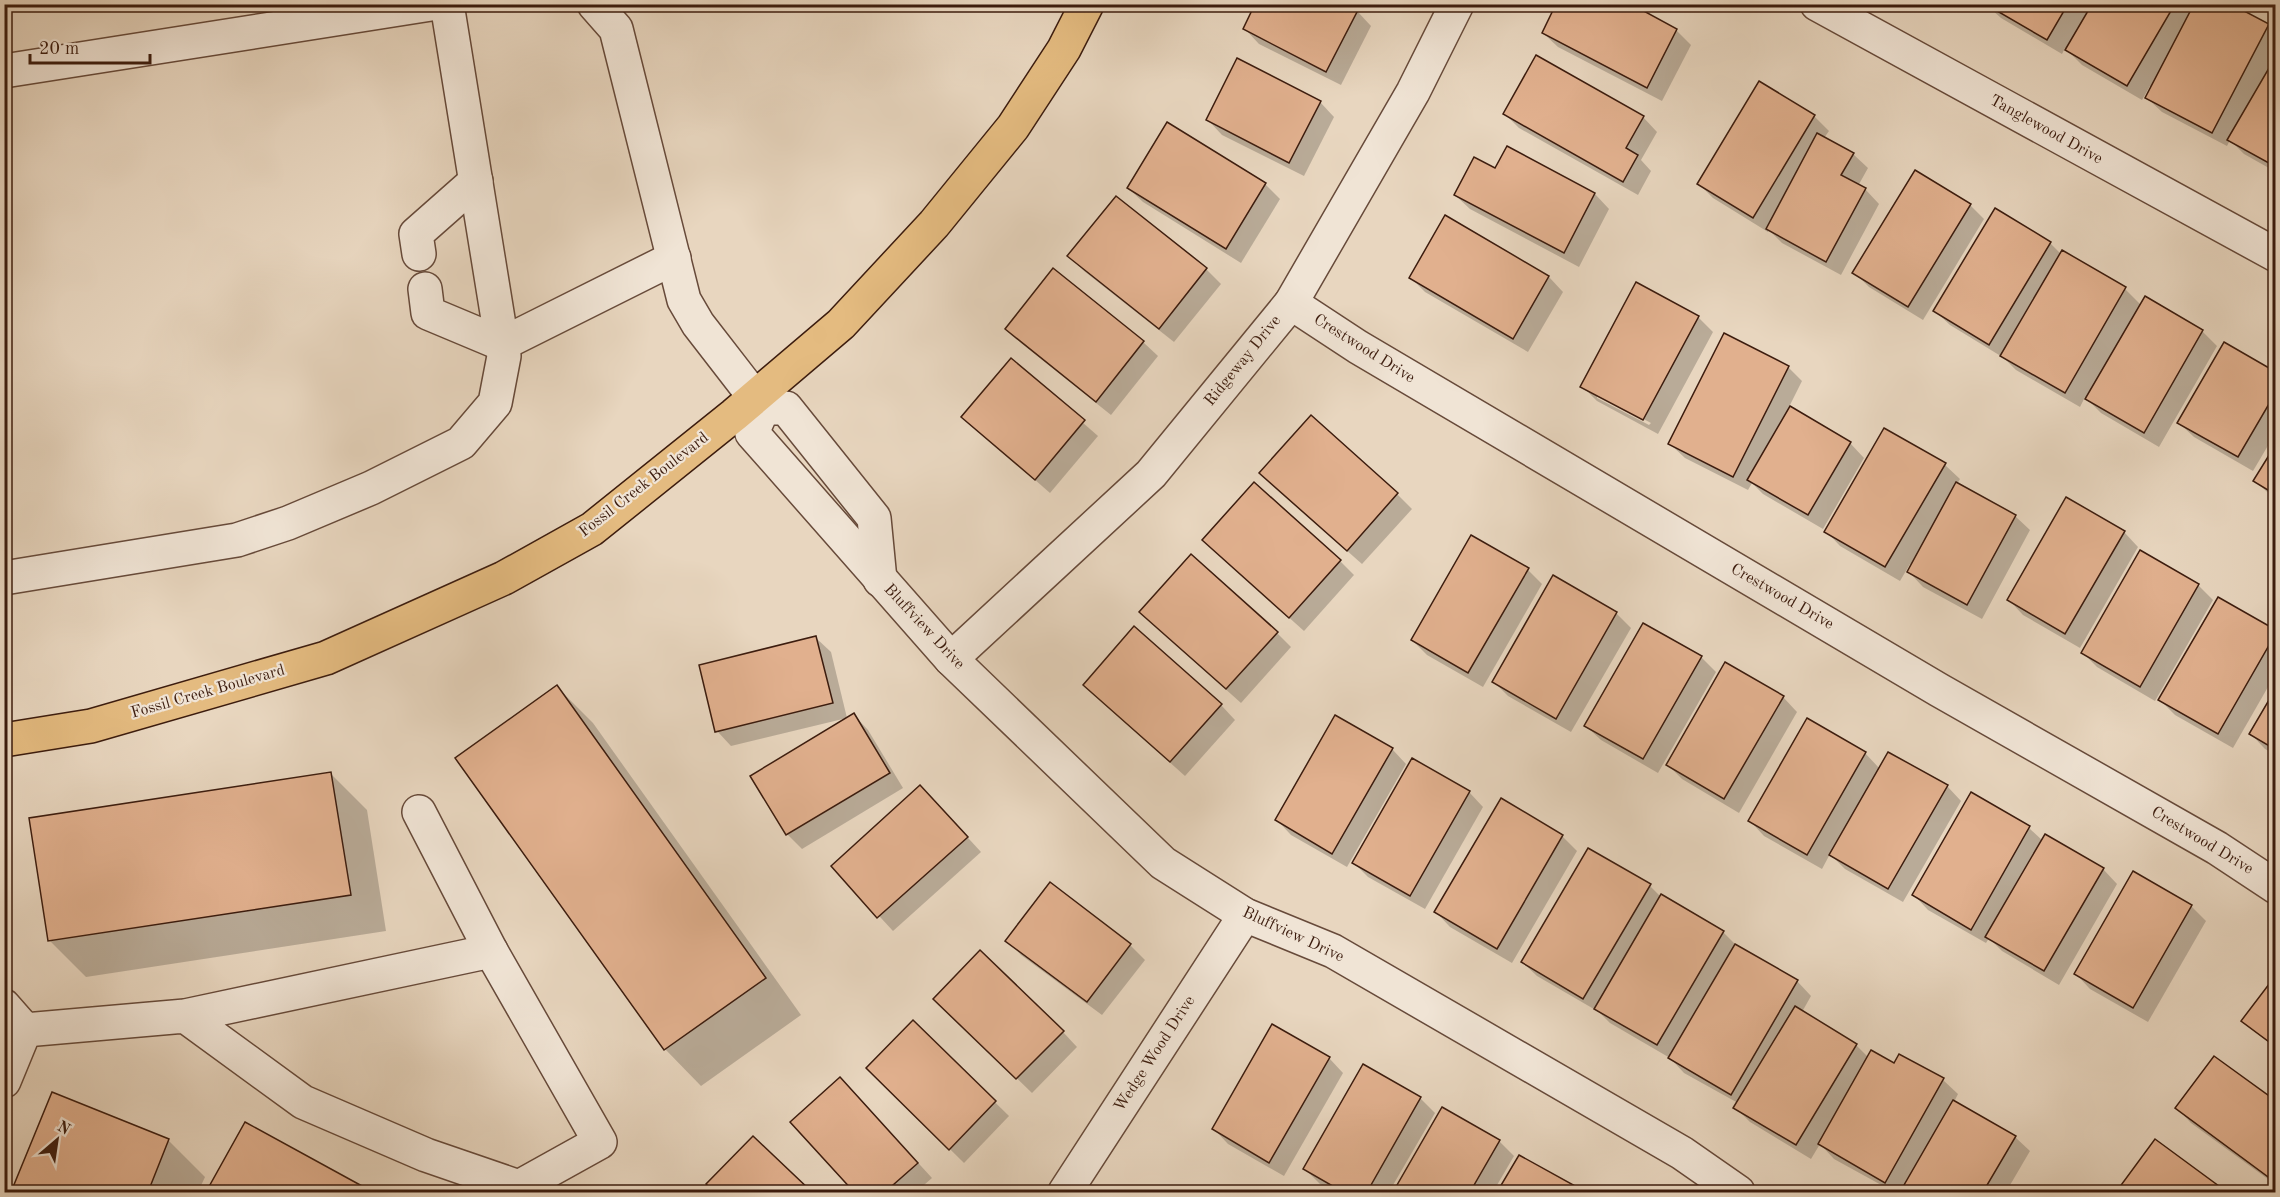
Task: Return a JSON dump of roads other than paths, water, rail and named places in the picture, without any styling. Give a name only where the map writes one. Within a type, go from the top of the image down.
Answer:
[{"type":"main road","name":"Fossil Creek Boulevard","points":[[4,740],[91,726],[326,658],[504,578],[592,529],[759,403],[841,324],[934,224],[1013,127],[1064,49],[1087,4]]},
{"type":"street","points":[[4,71],[431,4]]},
{"type":"street","points":[[4,578],[237,540],[288,523],[371,488],[461,443],[495,403],[504,356],[447,4]]},
{"type":"street","points":[[594,4],[616,29],[684,300],[699,324],[759,403]]},
{"type":"street","name":"Ridgeway Drive","points":[[951,659],[1151,474],[1291,303],[1413,92],[1457,4]]},
{"type":"street","name":"Tanglewood Drive","points":[[1817,4],[2276,255]]},
{"type":"street","points":[[419,254],[416,234],[476,181]]},
{"type":"street","points":[[425,289],[428,313],[502,344],[674,258]]},
{"type":"street","name":"Crestwood Drive","points":[[1291,303],[1358,347],[1939,690],[2217,848],[2276,887]]},
{"type":"street","name":"Bluffview Drive","points":[[759,403],[752,433],[880,580],[951,659],[1164,863],[1245,915],[1333,951],[1682,1153],[1738,1192]]},
{"type":"street","points":[[185,1016],[303,1102],[426,1155],[519,1187],[600,1142],[491,951],[419,812]]},
{"type":"street","name":"Wedge Wood Drive","points":[[1065,1192],[1245,915]]},
{"type":"street","points":[[4,1081],[15,1018],[185,1016],[491,951]]}]
